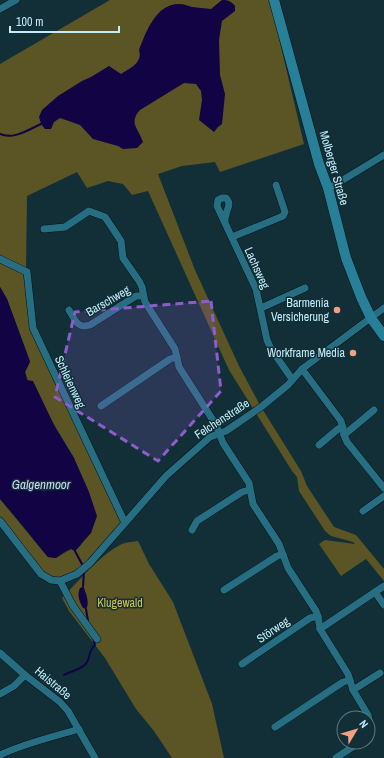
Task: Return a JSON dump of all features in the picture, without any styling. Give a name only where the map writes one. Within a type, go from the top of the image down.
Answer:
[{"type":"main road","name":"Molberger Straße","points":[[274,0],[319,164],[328,188],[345,257],[371,318],[384,336]]},
{"type":"street","points":[[1,7],[16,0]]},
{"type":"street","points":[[328,188],[384,155]]},
{"type":"street","name":"Lachsweg","points":[[232,237],[283,216],[285,212],[276,185]]},
{"type":"street","name":"Barschweg","points":[[44,229],[65,227],[89,211],[105,217],[121,241],[124,258],[142,287],[145,302],[175,349],[179,367],[216,425],[219,433]]},
{"type":"street","name":"Lachsweg","points":[[225,222],[256,289],[270,349],[292,379]]},
{"type":"street","name":"Schleienweg","points":[[0,259],[27,272],[33,328],[125,523]]},
{"type":"street","name":"Lachsweg","points":[[261,308],[306,288]]},
{"type":"street","name":"Barschweg","points":[[69,310],[77,324],[84,327],[90,325],[136,296],[143,296]]},
{"type":"street","name":"Felchenstraße","points":[[60,581],[77,574],[90,563],[166,476],[210,437],[226,431],[262,406],[288,385],[302,369],[384,308]]},
{"type":"street","points":[[101,406],[170,359],[177,357]]},
{"type":"street","points":[[302,369],[341,420],[347,442],[384,488]]},
{"type":"street","points":[[344,435],[374,410]]},
{"type":"street","points":[[319,445],[338,429],[343,427]]},
{"type":"street","points":[[219,433],[222,443],[249,483],[253,504],[279,544],[288,568],[316,611],[320,629],[348,674],[353,690],[365,710]]},
{"type":"street","points":[[192,530],[197,521],[242,492],[250,490]]},
{"type":"street","points":[[363,511],[384,496]]},
{"type":"street","points":[[0,521],[41,574],[51,580],[60,581],[73,606],[97,639]]},
{"type":"street","points":[[224,590],[276,556],[283,554]]},
{"type":"street","points":[[320,629],[384,586]]},
{"type":"street","points":[[375,592],[384,605]]},
{"type":"street","name":"Störweg","points":[[242,664],[310,618],[318,616]]},
{"type":"street","name":"Haistraße","points":[[0,653],[25,675],[60,702],[79,729],[95,758]]},
{"type":"street","points":[[353,690],[380,673]]},
{"type":"street","points":[[0,694],[14,686],[25,675]]},
{"type":"street","points":[[275,727],[343,682],[350,680]]},
{"type":"street","points":[[0,755],[28,744],[79,729]]},
{"type":"street","points":[[336,758],[348,750]]},
{"type":"highlighted area","points":[[211,301],[221,391],[158,461],[55,397],[75,312]]},
{"type":"green space","points":[[110,0],[270,0],[304,144],[220,172],[215,162],[182,166],[158,174],[195,270],[239,366],[261,407],[301,471],[307,486],[334,527],[356,535],[384,569],[384,581],[366,559],[341,576],[319,544],[325,540],[355,544],[353,542],[331,536],[325,531],[299,491],[297,477],[229,370],[148,191],[132,195],[123,184],[108,181],[87,188],[77,172],[27,196],[26,270],[32,328],[123,524],[89,561],[75,572],[59,579],[49,577],[41,570],[0,517],[0,499],[48,557],[56,558],[71,549],[75,551],[81,545],[74,458],[28,381],[25,372],[30,361],[7,299],[0,287],[0,64]]},
{"type":"green space","name":"Klugewald","points":[[138,541],[149,564],[173,602],[212,704],[224,758],[172,758],[154,731],[136,709],[105,658],[69,611],[62,598],[97,562],[112,550],[124,543]]},
{"type":"water","points":[[222,0],[232,3],[235,6],[235,11],[222,21],[219,40],[220,75],[225,94],[222,124],[214,132],[199,120],[202,100],[201,91],[196,84],[184,83],[140,110],[135,122],[143,142],[137,148],[123,149],[118,146],[93,139],[80,125],[60,118],[54,122],[51,129],[45,129],[41,124],[39,117],[42,110],[58,96],[109,66],[121,74],[135,65],[140,55],[139,50],[149,27],[158,13],[164,8],[180,4],[211,9]]},
{"type":"water","name":"Galgenmoor","points":[[0,287],[7,299],[30,362],[25,372],[27,380],[33,381],[55,427],[74,458],[89,492],[97,516],[91,533],[75,551],[71,549],[56,558],[48,557],[0,499]]},
{"type":"water","points":[[83,587],[88,604],[86,609],[83,608],[79,598],[80,588]]},
{"type":"waterway","points":[[0,134],[5,136],[15,135],[41,124]]},
{"type":"waterway","points":[[75,551],[83,566]]},
{"type":"waterway","points":[[83,587],[84,570]]},
{"type":"waterway","points":[[86,609],[88,621]]},
{"type":"waterway","points":[[64,675],[80,668],[85,664],[88,660],[91,649],[95,645],[93,638]]},
{"type":"place","name":"Barmenia Versicherung","points":[[337,310]]},
{"type":"place","name":"Workframe Media","points":[[353,353]]}]
